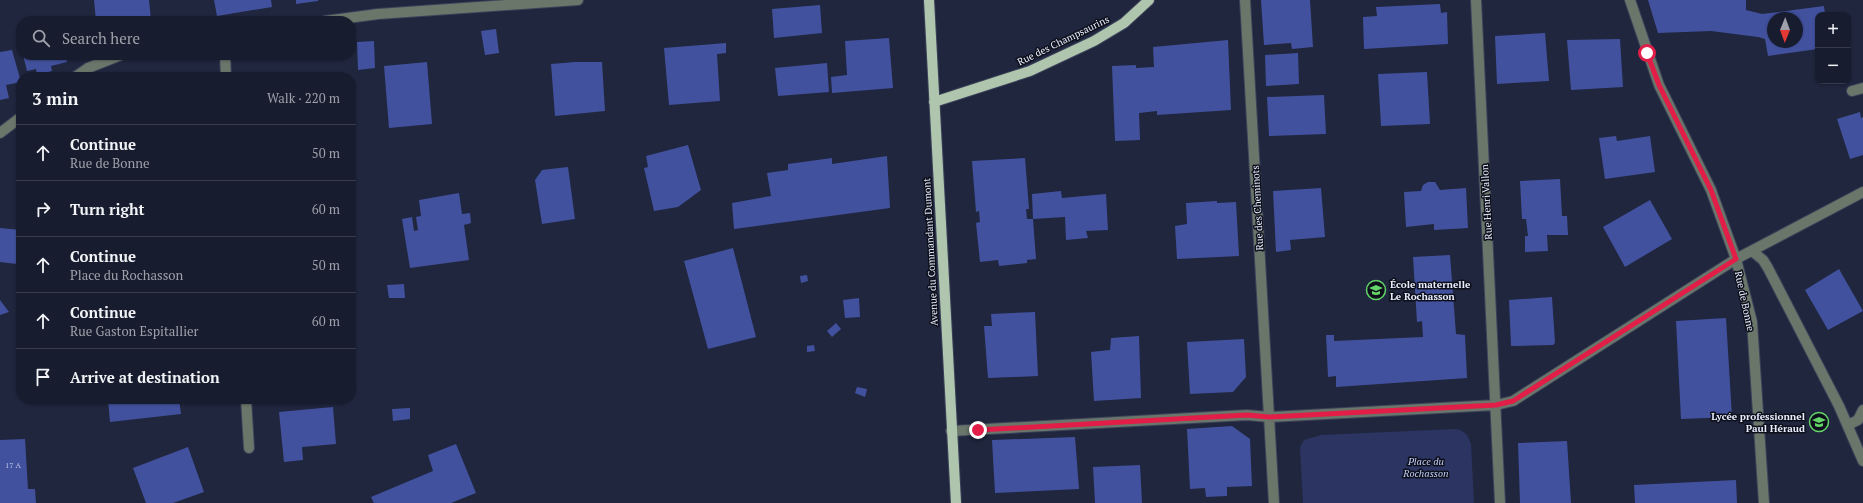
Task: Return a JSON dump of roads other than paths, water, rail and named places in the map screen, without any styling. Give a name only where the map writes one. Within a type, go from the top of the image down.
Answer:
[{"type":"main road","name":"Avenue du Commandant Dumont","points":[[929,0],[956,503]]},
{"type":"main road","name":"Rue des Champsaurins","points":[[934,102],[1030,71],[1087,44],[1124,23],[1149,0]]},
{"type":"street","points":[[356,17],[378,14],[578,0]]},
{"type":"street","name":"Rue des Cheminots","points":[[1245,0],[1269,417]]},
{"type":"street","name":"Rue Henri Vallon","points":[[1476,0],[1496,405]]},
{"type":"street","name":"Rue de Bonne","points":[[1630,0],[1659,85],[1711,190],[1736,259],[1752,322],[1764,503]]},
{"type":"street","points":[[82,72],[88,68],[108,60]]},
{"type":"street","points":[[225,60],[226,72]]},
{"type":"street","points":[[1852,92],[1863,88]]},
{"type":"street","points":[[0,133],[16,121]]},
{"type":"street","points":[[951,431],[1247,415],[1269,417],[1496,405],[1513,401],[1736,259],[1863,192]]},
{"type":"street","points":[[1752,251],[1763,260],[1768,268],[1839,406],[1863,461]]},
{"type":"street","points":[[246,404],[249,448]]},
{"type":"street","points":[[1496,405],[1500,503]]},
{"type":"street","points":[[1848,426],[1858,420],[1863,410]]},
{"type":"street","points":[[1269,417],[1274,503]]},
{"type":"place","name":"École maternelle Le Rochasson","points":[[1376,290]]},
{"type":"place","name":"Lycée professionnel Paul Héraud","points":[[1819,422]]},
{"type":"park label","name":"Place du Rochasson","points":[[1426,466]]}]
